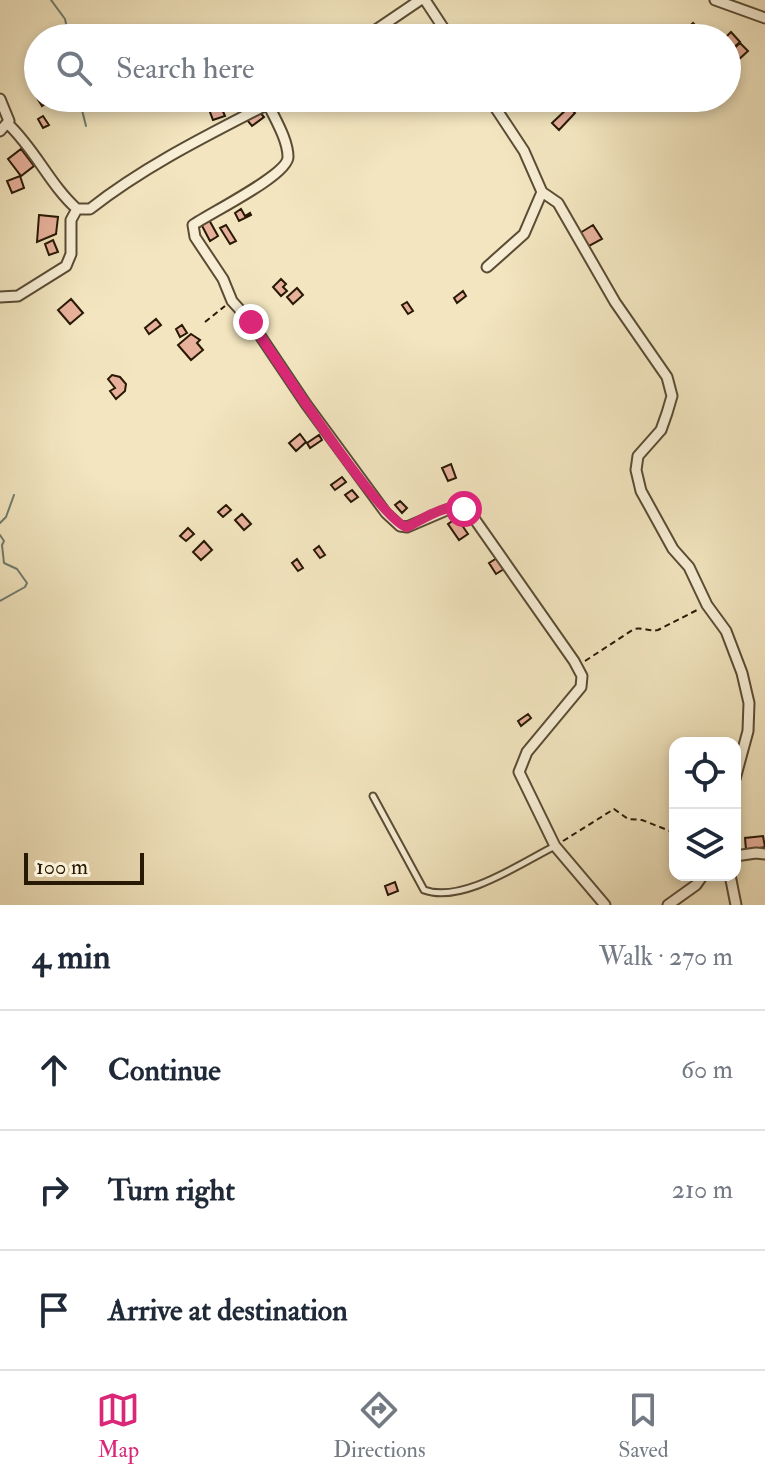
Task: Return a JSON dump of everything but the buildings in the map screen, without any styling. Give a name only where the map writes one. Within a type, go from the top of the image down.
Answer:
[{"type":"street","points":[[385,24],[422,0],[440,24]]},
{"type":"street","points":[[715,0],[765,18]]},
{"type":"street","points":[[0,99],[4,128],[32,151],[77,209],[90,209],[128,180],[168,156],[252,112]]},
{"type":"street","points":[[276,112],[288,155],[287,164],[275,175],[193,225],[195,237],[223,279],[232,301],[251,322],[386,513],[400,526],[407,527],[456,506],[471,514],[577,666],[583,681],[581,687],[527,752],[519,772],[555,846],[605,905]]},
{"type":"street","points":[[498,112],[524,151],[542,192],[558,203],[615,302],[667,377],[672,396],[667,413],[661,430],[638,456],[636,470],[641,491],[673,549],[689,567],[707,605],[732,644],[749,703],[748,731],[741,757]]},
{"type":"street","points":[[487,267],[524,234],[542,192]]},
{"type":"street","points":[[0,297],[18,296],[66,266],[71,254],[71,220],[77,209]]},
{"type":"street","points":[[741,855],[765,854]]},
{"type":"street","points":[[668,905],[699,881]]},
{"type":"street","points":[[731,881],[736,905]]},
{"type":"lane","points":[[373,796],[424,890],[433,894],[486,883],[555,846]]},
{"type":"path","points":[[205,322],[232,301]]},
{"type":"path","points":[[577,666],[634,629],[658,630],[707,605]]},
{"type":"path","points":[[555,846],[614,809],[628,819],[642,820],[669,831]]},
{"type":"waterway","points":[[51,0],[66,24]]},
{"type":"waterway","points":[[82,112],[86,126]]},
{"type":"waterway","points":[[0,523],[6,517],[14,495]]},
{"type":"waterway","points":[[0,535],[4,541],[4,563],[17,569],[27,583],[0,601]]},
{"type":"route","points":[[251,322],[373,498],[400,526],[407,527],[446,508],[456,506],[464,509]]}]
